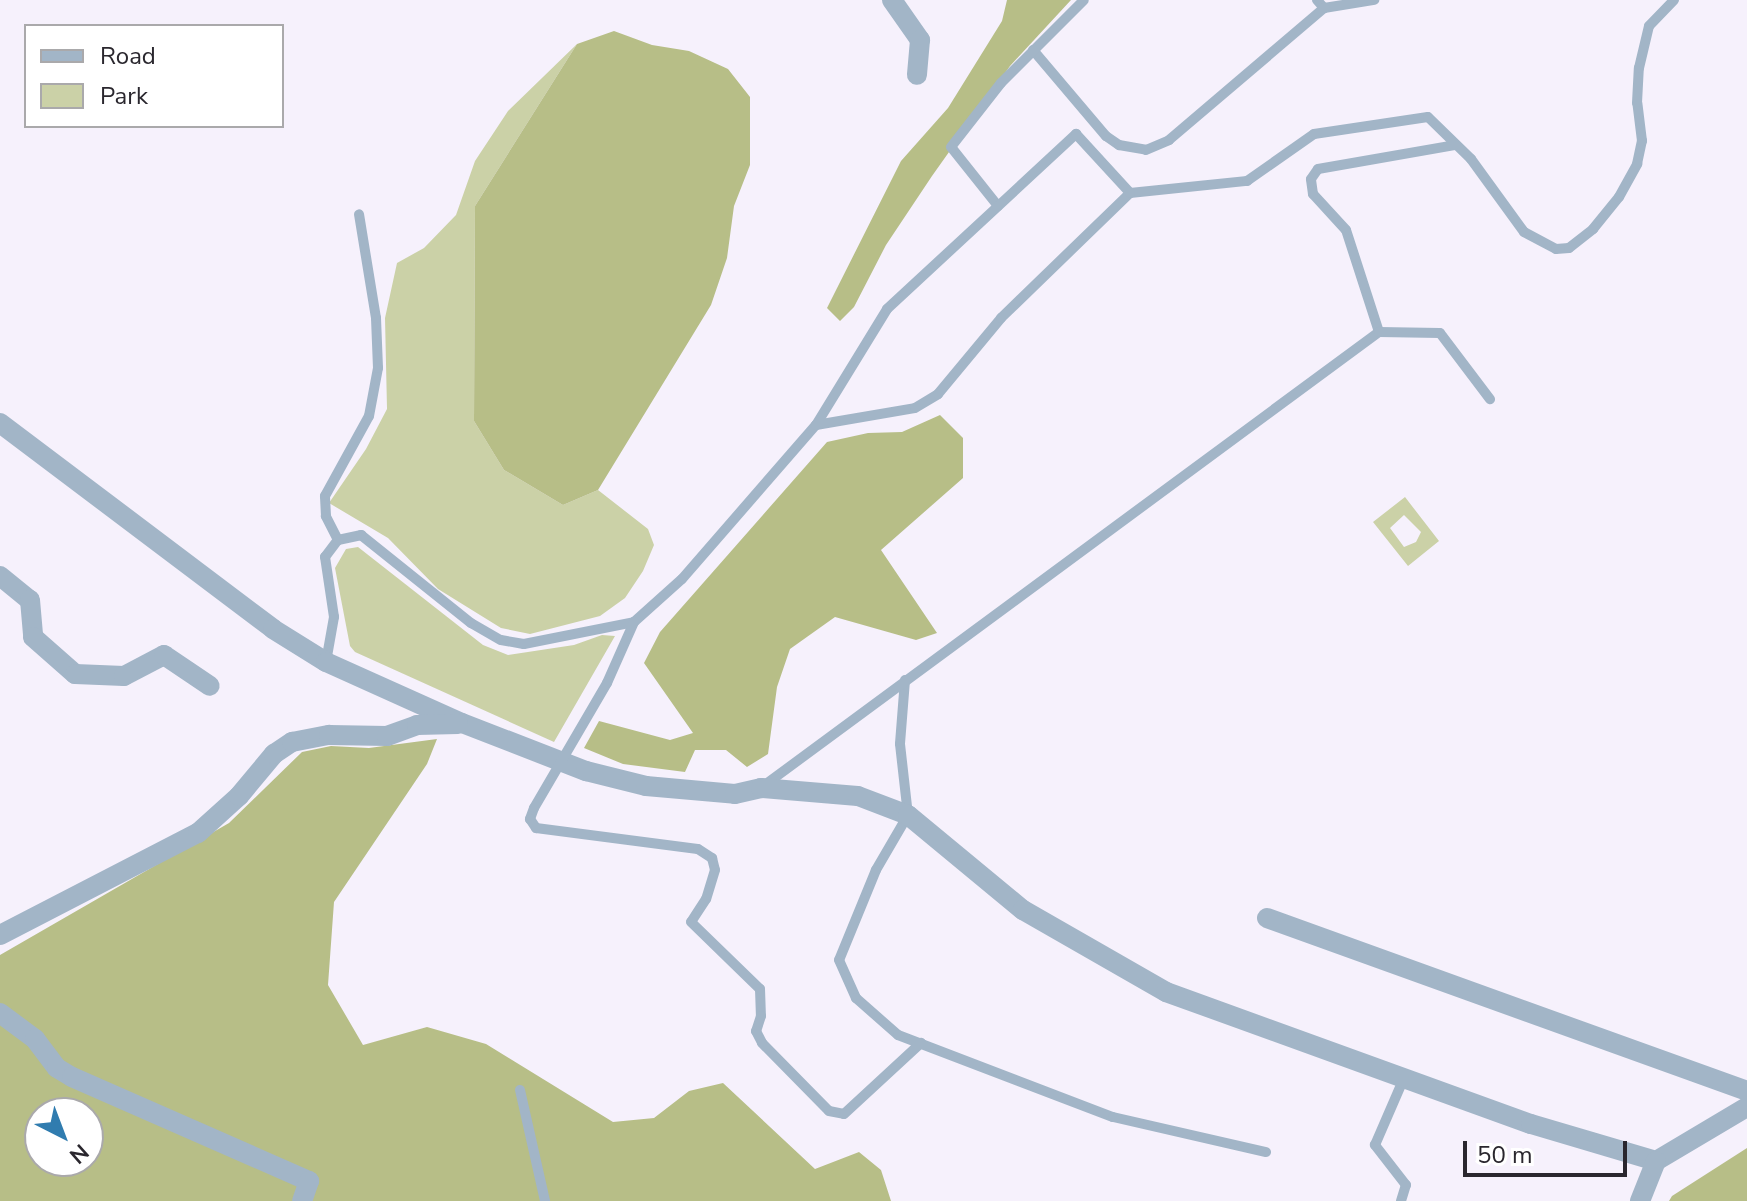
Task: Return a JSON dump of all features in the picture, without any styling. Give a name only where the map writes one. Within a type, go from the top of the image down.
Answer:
[{"type":"street","points":[[892,0],[920,40],[917,75]]},
{"type":"street","points":[[0,423],[273,629],[326,662],[462,723],[586,771],[646,786],[735,794],[761,788],[858,796],[908,815],[1023,910],[1166,992],[1531,1124],[1656,1161]]},
{"type":"street","points":[[0,576],[30,600],[33,637],[75,674],[124,676],[164,655],[210,686]]},
{"type":"street","points":[[0,935],[198,833],[239,796],[274,754],[292,742],[329,735],[387,736],[417,725],[462,723]]},
{"type":"street","points":[[1267,918],[1747,1091]]},
{"type":"street","points":[[0,1013],[35,1039],[57,1068],[72,1077],[309,1181],[302,1201]]},
{"type":"street","points":[[1640,1201],[1656,1161],[1747,1107]]},
{"type":"lane","points":[[998,206],[951,147],[1001,83],[1084,0]]},
{"type":"lane","points":[[1033,50],[1106,136],[1119,145],[1146,150],[1169,140],[1321,4],[1374,0]]},
{"type":"lane","points":[[816,425],[915,408],[938,394],[1001,318],[1130,193],[1247,181],[1314,134],[1428,117],[1456,145],[1524,232],[1556,249],[1569,248],[1593,229],[1619,197],[1637,164],[1642,141],[1637,103],[1642,54],[1649,26],[1674,0]]},
{"type":"lane","points":[[921,1043],[844,1114],[829,1111],[762,1043],[756,1031],[761,1016],[760,989],[691,922],[706,899],[715,870],[712,858],[698,849],[536,828],[530,819],[607,683],[634,622],[682,579],[816,425],[887,309],[1076,134],[1130,193]]},
{"type":"lane","points":[[1379,332],[1346,230],[1313,194],[1311,179],[1318,169],[1456,145]]},
{"type":"lane","points":[[338,540],[326,516],[325,496],[369,416],[378,368],[376,318],[359,214]]},
{"type":"lane","points":[[761,788],[1379,332],[1440,333],[1490,399]]},
{"type":"lane","points":[[326,662],[334,617],[325,557],[338,540],[361,535],[471,623],[501,640],[524,644],[634,622]]},
{"type":"lane","points":[[905,680],[900,744],[908,815],[876,870],[839,960],[856,998],[898,1035],[1113,1117],[1266,1152]]},
{"type":"lane","points":[[1401,1201],[1406,1185],[1375,1145],[1404,1078]]},
{"type":"lane","points":[[520,1090],[545,1201]]},
{"type":"green space","points":[[1007,0],[1071,0],[1010,66],[886,245],[854,307],[840,321],[827,308],[901,161],[948,108],[1002,21]]},
{"type":"green space","points":[[614,31],[652,45],[689,51],[728,69],[750,97],[750,165],[734,206],[727,258],[711,305],[598,490],[563,505],[504,470],[474,421],[475,206],[577,44]]},
{"type":"green space","points":[[577,44],[475,206],[474,421],[504,470],[563,505],[598,490],[648,529],[654,545],[643,571],[625,598],[600,616],[530,634],[501,628],[438,589],[388,538],[329,503],[366,449],[387,409],[385,318],[397,263],[424,248],[456,215],[475,161],[508,111]]},
{"type":"green space","points":[[940,415],[963,438],[963,478],[881,550],[937,633],[916,640],[835,617],[790,649],[777,687],[768,754],[747,767],[726,750],[695,750],[685,772],[623,764],[584,748],[599,721],[670,740],[693,733],[644,663],[660,632],[827,442],[868,433],[902,432]]},
{"type":"green space","points":[[1405,497],[1439,541],[1408,566],[1373,522]],"holes":[[[1404,515],[1421,532],[1416,542],[1404,547],[1390,528]]]},
{"type":"green space","points":[[358,547],[483,645],[508,655],[574,645],[602,635],[615,636],[554,742],[355,652],[350,646],[335,568],[346,549]]},
{"type":"green space","points":[[437,739],[427,764],[334,902],[328,985],[363,1045],[427,1027],[486,1044],[613,1122],[654,1118],[689,1091],[723,1083],[815,1169],[859,1152],[881,1170],[891,1201],[0,1201],[0,955],[229,823],[302,752],[331,746],[369,748]]},
{"type":"green space","points":[[1747,1148],[1747,1201],[1669,1201],[1672,1196]]}]
